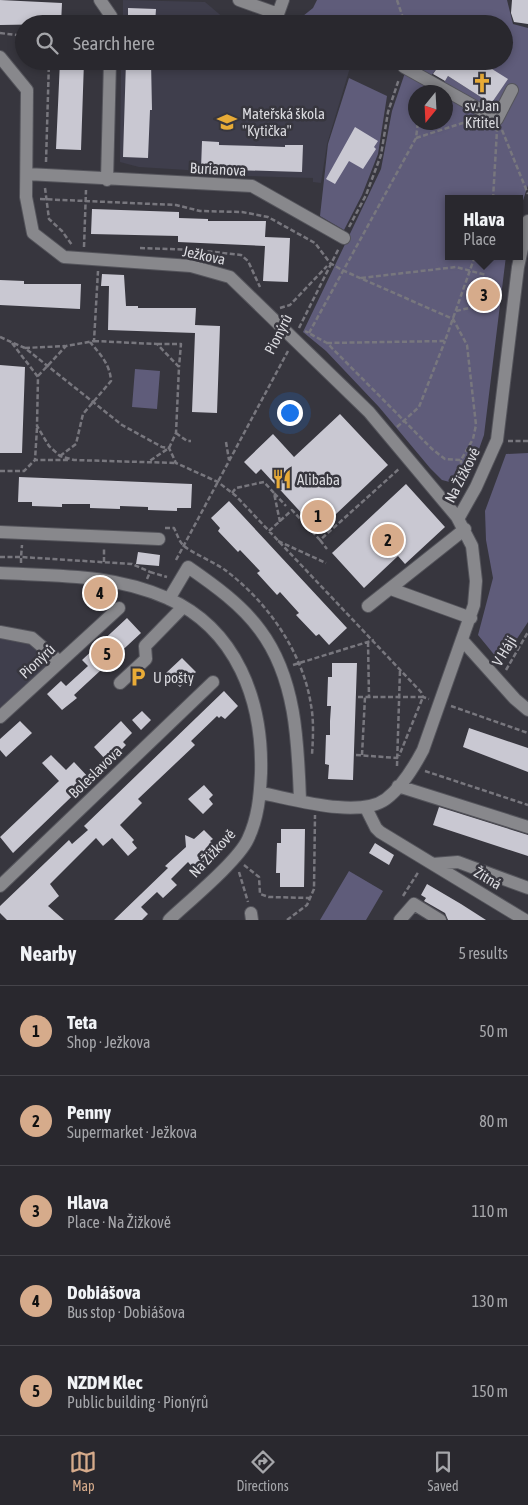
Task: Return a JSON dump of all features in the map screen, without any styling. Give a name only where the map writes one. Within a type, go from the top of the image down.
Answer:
[{"type":"street","points":[[100,0],[110,15]]},
{"type":"street","points":[[239,0],[278,14],[283,0]]},
{"type":"street","name":"Ježkova","points":[[0,57],[27,90],[26,199],[33,233],[64,257],[191,266],[230,277],[369,412],[411,460],[461,524]]},
{"type":"street","points":[[108,180],[110,70]]},
{"type":"street","points":[[409,70],[493,117],[512,90]]},
{"type":"street","name":"Burianova","points":[[27,174],[108,180],[252,186],[344,238]]},
{"type":"street","name":"Na Žižkově","points":[[523,244],[528,221]]},
{"type":"street","name":"Na Žižkově","points":[[461,524],[497,440],[506,409],[520,260]]},
{"type":"street","points":[[261,793],[366,808],[385,799],[397,780],[414,767],[423,750],[441,703],[471,618],[476,581],[472,546],[461,524],[391,588],[368,606]]},
{"type":"street","points":[[0,532],[159,539]]},
{"type":"street","points":[[169,599],[188,567],[223,592],[260,630],[282,667],[294,711],[300,800]]},
{"type":"street","name":"Na Žižkově","points":[[0,572],[105,578],[144,589],[169,599],[183,607],[226,642],[252,693],[262,746],[261,793],[257,816],[248,841],[235,857],[169,920]]},
{"type":"street","points":[[391,588],[471,618]]},
{"type":"street","points":[[120,683],[146,659],[145,646],[183,607]]},
{"type":"street","name":"Pionýrů","points":[[0,717],[119,608]]},
{"type":"street","points":[[0,632],[32,638],[60,662]]},
{"type":"street","points":[[463,641],[498,681],[528,710]]},
{"type":"street","name":"Boleslavova","points":[[0,886],[213,682]]},
{"type":"street","points":[[397,780],[528,828]]},
{"type":"street","name":"Žitná","points":[[366,808],[380,832],[525,920]]},
{"type":"street","name":"Žitná","points":[[430,862],[458,862],[528,888]]},
{"type":"street","points":[[400,920],[414,904],[440,920]]},
{"type":"path","points":[[397,0],[402,15]]},
{"type":"path","points":[[0,33],[15,35]]},
{"type":"path","name":"Pionýrů","points":[[175,562],[294,338],[330,263],[366,195],[381,155],[388,112],[403,70]]},
{"type":"path","points":[[416,138],[493,117]]},
{"type":"path","points":[[493,117],[528,194]]},
{"type":"path","points":[[493,117],[493,195]]},
{"type":"path","points":[[26,199],[176,204],[200,211],[242,212],[268,217],[315,243],[330,263],[342,270],[453,319],[467,345],[476,425],[468,451],[461,460],[445,459],[327,343],[310,332],[342,270],[416,138],[417,130]]},
{"type":"path","points":[[83,259],[87,178]]},
{"type":"path","points":[[60,456],[76,444],[83,414],[111,381],[111,370],[92,341],[99,260]]},
{"type":"path","points":[[389,434],[420,407],[473,260]]},
{"type":"path","points":[[273,310],[290,304],[330,263]]},
{"type":"path","points":[[361,278],[456,267],[486,275]]},
{"type":"path","points":[[456,310],[478,306]]},
{"type":"path","points":[[0,337],[25,348],[122,426],[162,447],[169,448]]},
{"type":"path","points":[[25,348],[66,346],[92,341],[181,344],[176,433],[169,448],[146,463]]},
{"type":"path","points":[[327,343],[445,341]]},
{"type":"path","points":[[11,342],[38,377]]},
{"type":"path","points":[[157,344],[179,367]]},
{"type":"path","points":[[0,471],[24,471],[35,460],[38,377],[66,346]]},
{"type":"path","points":[[37,426],[49,446],[60,456],[74,460]]},
{"type":"path","points":[[176,433],[187,441],[191,441]]},
{"type":"path","points":[[497,440],[528,441]]},
{"type":"path","points":[[226,442],[229,460]]},
{"type":"path","points":[[169,448],[176,463]]},
{"type":"path","points":[[35,460],[176,463],[218,482],[232,493],[374,640],[421,692],[423,697],[398,758]]},
{"type":"path","points":[[320,540],[384,481],[411,460]]},
{"type":"path","points":[[232,493],[236,488],[264,482],[286,506]]},
{"type":"path","points":[[274,493],[280,522]]},
{"type":"path","points":[[268,532],[292,510],[327,549]]},
{"type":"path","points":[[277,541],[326,563]]},
{"type":"path","points":[[183,547],[225,570],[244,586],[278,625],[300,664],[312,706],[312,756]]},
{"type":"path","points":[[0,556],[21,557]]},
{"type":"path","points":[[144,589],[150,572],[168,578],[172,570]]},
{"type":"path","name":"V Háji","points":[[498,681],[528,632]]},
{"type":"path","points":[[282,667],[300,664],[374,640]]},
{"type":"path","points":[[368,642],[370,697]]},
{"type":"path","points":[[397,780],[401,698],[400,670]]},
{"type":"path","points":[[358,697],[423,697],[528,733]]},
{"type":"path","points":[[362,755],[365,697]]},
{"type":"path","points":[[356,755],[398,758],[414,767],[528,806]]},
{"type":"path","points":[[287,920],[307,905],[314,889],[315,817]]},
{"type":"path","points":[[235,857],[259,877],[260,894],[268,897],[310,898]]},
{"type":"path","points":[[235,857],[252,917]]},
{"type":"path","points":[[402,898],[430,862]]},
{"type":"shaded area","points":[[123,0],[205,2],[220,15],[123,15]]},
{"type":"shaded area","points":[[317,0],[507,0],[511,15],[304,15],[313,8]]},
{"type":"shaded area","points":[[513,24],[528,28],[528,185],[523,201],[523,195],[445,195],[445,260],[506,260],[484,435],[468,480],[461,485],[442,480],[379,407],[326,351],[303,332],[381,169],[392,111],[406,70],[436,70],[431,76],[443,84],[448,76],[487,101],[493,101],[506,81],[493,70],[513,70]]},
{"type":"shaded area","name":"Mateřská škola \"Kytička\"","points":[[121,70],[349,70],[327,144],[321,183],[313,182],[313,178],[208,175],[187,170],[139,167],[120,162]]},
{"type":"shaded area","points":[[349,78],[387,96],[378,154],[362,195],[344,230],[320,216],[328,144]]},
{"type":"shaded area","points":[[135,369],[160,371],[157,409],[132,407]]},
{"type":"shaded area","points":[[528,453],[528,622],[501,663],[478,635],[493,578],[486,540],[485,511],[506,454]]},
{"type":"shaded area","points":[[0,636],[30,642],[55,662],[0,712]]},
{"type":"shaded area","points":[[349,871],[383,891],[366,920],[320,920]]},
{"type":"building","points":[[0,0],[62,3],[61,15],[15,15],[15,25],[0,25]]},
{"type":"building","points":[[512,0],[528,0],[528,24],[514,22],[511,13]]},
{"type":"building","points":[[128,8],[156,9],[156,15],[128,15]]},
{"type":"building","points":[[60,70],[84,70],[81,150],[56,149]]},
{"type":"building","points":[[126,70],[151,70],[152,110],[150,110],[148,158],[123,157]]},
{"type":"building","name":"sv. Jan Křtitel","points":[[436,70],[494,70],[508,79],[493,101],[487,101],[448,76],[445,81],[433,74]]},
{"type":"building","points":[[355,127],[378,141],[374,147],[376,149],[363,169],[349,161],[335,184],[326,179]]},
{"type":"building","points":[[202,141],[219,142],[219,145],[285,147],[285,145],[303,145],[302,172],[201,169]]},
{"type":"building","points":[[92,209],[179,212],[179,218],[208,219],[208,221],[266,221],[265,237],[290,238],[288,282],[263,281],[265,246],[178,242],[178,236],[91,234]]},
{"type":"building","points":[[102,274],[124,275],[126,306],[138,306],[138,308],[196,308],[195,325],[220,326],[217,413],[192,412],[195,333],[108,330],[109,286],[101,286]]},
{"type":"building","points":[[0,280],[24,281],[24,284],[81,284],[80,309],[0,305]]},
{"type":"building","points":[[0,365],[25,367],[22,453],[0,453]]},
{"type":"building","points":[[340,414],[388,465],[318,531],[261,469],[256,474],[244,462],[273,434],[294,457]]},
{"type":"building","points":[[19,477],[192,484],[191,508],[177,508],[177,511],[148,510],[148,507],[120,506],[120,509],[90,508],[90,504],[62,504],[62,507],[32,506],[32,502],[18,502]]},
{"type":"building","points":[[406,484],[445,527],[405,564],[398,556],[364,588],[332,553]]},
{"type":"building","points":[[229,501],[347,628],[329,645],[319,634],[316,636],[296,615],[299,613],[280,592],[277,595],[257,573],[260,571],[218,531],[220,528],[211,518]]},
{"type":"building","points":[[138,552],[160,555],[159,566],[136,564]]},
{"type":"building","points":[[127,618],[141,633],[74,695],[77,698],[62,710],[47,694],[61,681],[66,686],[88,666],[82,660]]},
{"type":"building","points":[[182,658],[196,672],[180,687],[166,673]]},
{"type":"building","points":[[332,663],[357,663],[353,780],[328,779],[329,765],[325,764],[326,735],[330,735],[331,706],[327,706],[328,677],[332,677]]},
{"type":"building","points":[[224,691],[238,706],[225,719],[217,716],[191,741],[195,745],[138,799],[142,803],[120,825],[134,840],[132,842],[137,848],[128,856],[112,838],[103,846],[96,838],[50,884],[59,896],[48,906],[64,920],[7,920],[0,913],[0,906],[69,840],[72,844],[88,830],[84,826]]},
{"type":"building","points":[[142,711],[151,720],[141,730],[132,720]]},
{"type":"building","points":[[20,721],[32,733],[6,757],[0,750],[0,739]]},
{"type":"building","points":[[121,721],[132,733],[123,742],[126,745],[113,758],[110,754],[105,759],[94,747]]},
{"type":"building","points":[[469,728],[528,748],[528,772],[463,747]]},
{"type":"building","points":[[51,755],[66,770],[74,762],[90,779],[13,853],[0,837],[59,781],[42,763]]},
{"type":"building","points":[[204,785],[213,795],[209,799],[213,804],[203,814],[188,799]]},
{"type":"building","points":[[439,807],[528,835],[528,856],[433,825]]},
{"type":"building","points":[[281,829],[305,829],[304,887],[280,887],[280,873],[276,873],[277,843],[281,843]]},
{"type":"building","points":[[204,830],[213,839],[210,841],[217,848],[209,856],[209,863],[202,862],[194,869],[188,862],[171,879],[177,885],[163,898],[157,892],[141,907],[148,914],[142,920],[114,920],[168,868],[165,866],[186,847],[185,835],[194,839]]},
{"type":"building","points":[[375,843],[394,855],[389,865],[369,853]]},
{"type":"building","points":[[427,884],[486,920],[448,920],[445,913],[424,901],[426,898],[421,895]]},
{"type":"place","name":"sv. Jan Křtitel","points":[[482,83]]},
{"type":"place","name":"Mateřská škola \"Kytička\"","points":[[227,122]]},
{"type":"place","name":"Hlava","points":[[484,295]]},
{"type":"place","name":"Alibaba","points":[[282,479]]},
{"type":"place","name":"Teta","points":[[318,516]]},
{"type":"place","name":"Penny","points":[[388,540]]},
{"type":"place","name":"Dobiášova","points":[[100,593]]},
{"type":"place","name":"NZDM Klec","points":[[107,654]]},
{"type":"place","name":"U pošty","points":[[138,677]]}]
